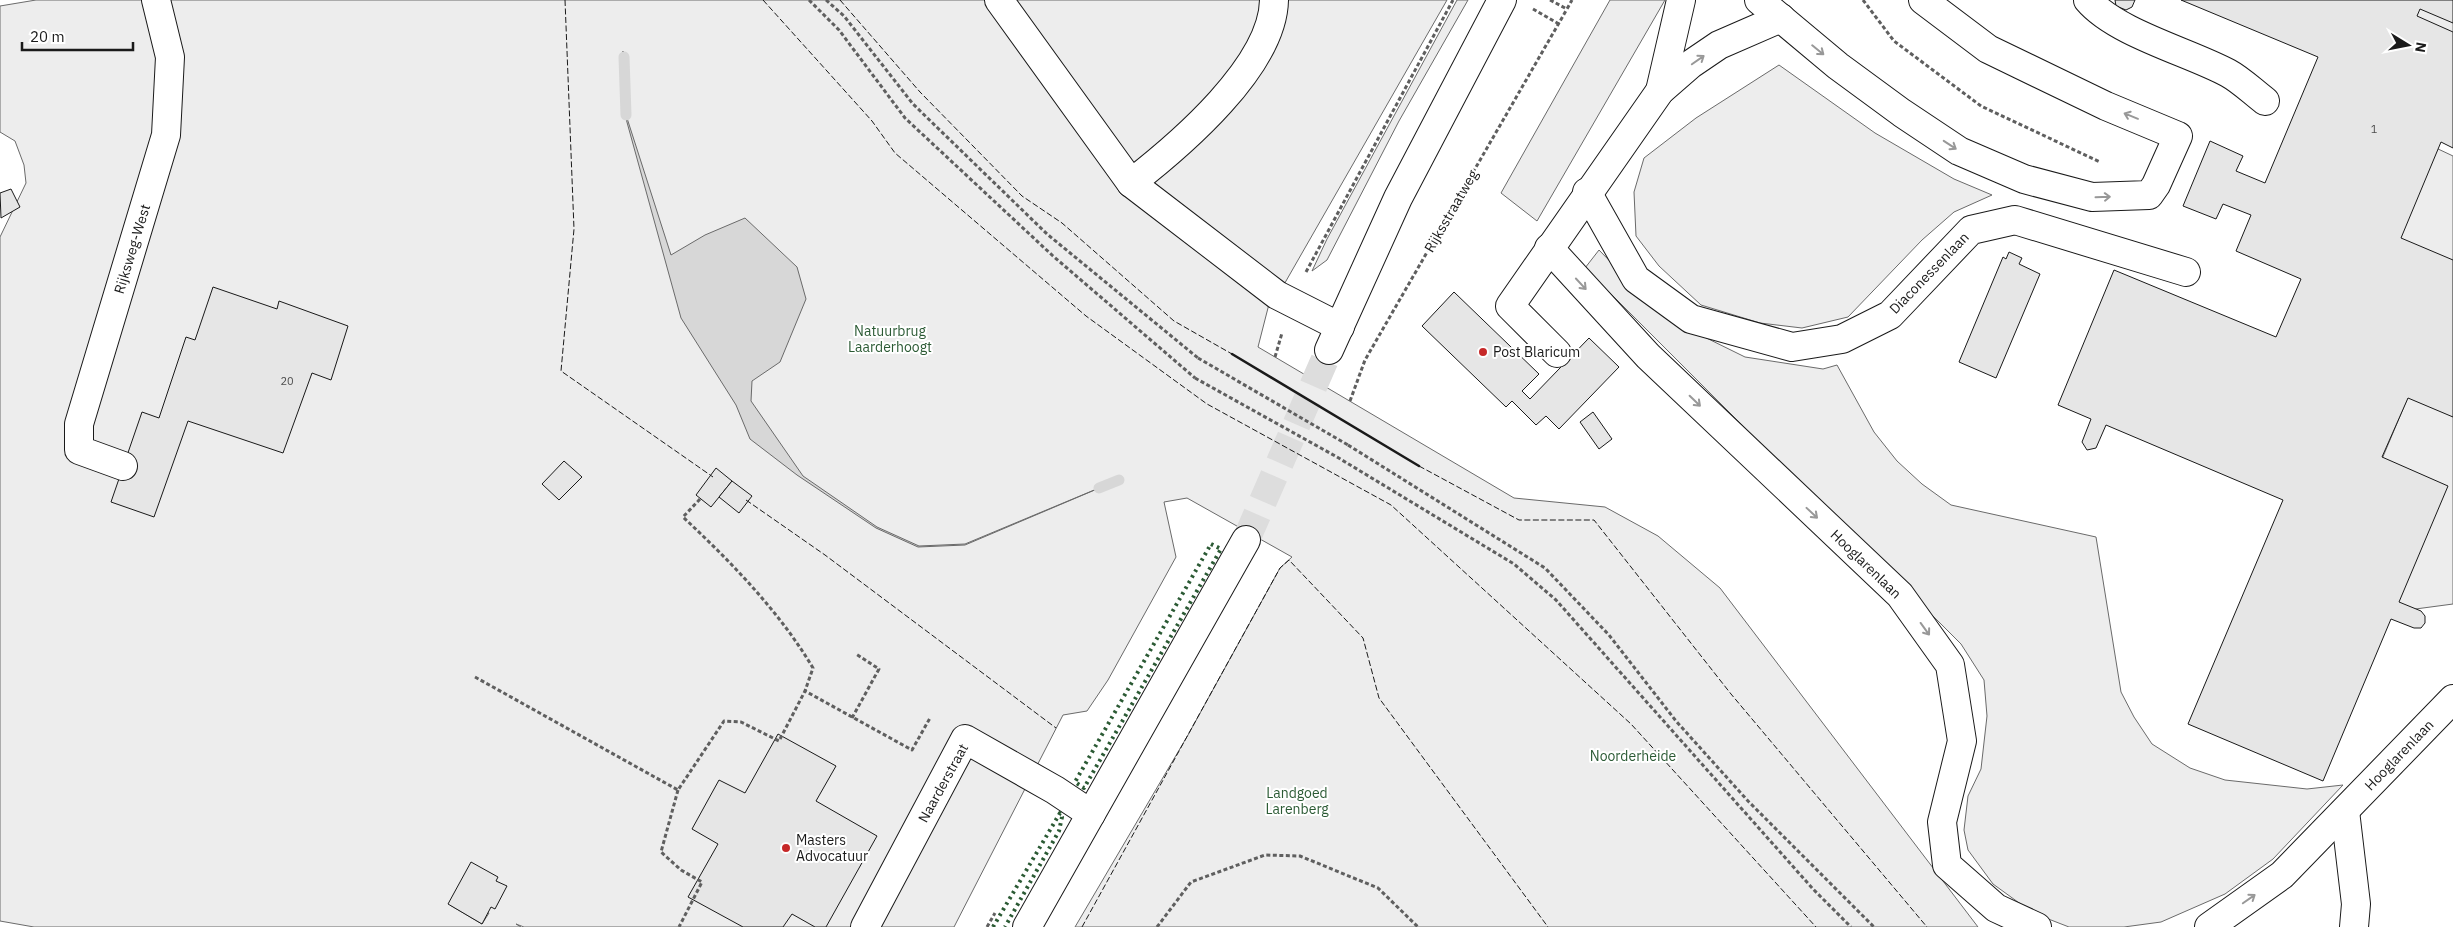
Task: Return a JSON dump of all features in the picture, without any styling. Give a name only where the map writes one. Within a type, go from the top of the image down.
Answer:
[{"type":"street","name":"Rijksweg-West","points":[[123,466],[79,450],[78,424],[166,135],[170,57],[156,0]]},
{"type":"street","points":[[999,0],[1131,183],[1334,338],[1398,198],[1502,0]]},
{"type":"street","points":[[1131,183],[1180,144],[1249,69],[1268,28],[1274,10],[1274,0]]},
{"type":"street","points":[[1660,91],[1681,0]]},
{"type":"street","points":[[1759,0],[1786,9],[1838,66],[1902,113],[1959,151],[2024,179],[2092,197],[2149,195],[2156,185],[2178,136],[2106,106],[1988,49],[1923,0]]},
{"type":"street","points":[[2088,0],[2098,12],[2163,45],[2229,74],[2265,101]]},
{"type":"street","points":[[1557,353],[1510,306],[1660,91],[1691,64],[1719,45],[1786,9]]},
{"type":"street","name":"Diaconessenlaan","points":[[1588,192],[1636,278],[1691,319],[1792,347],[1842,340],[1890,315],[1971,230],[2015,220],[2186,272]]},
{"type":"street","name":"Hooglarenlaan","points":[[1550,248],[1648,356],[1906,603],[1950,665],[1962,741],[1942,822],[1947,865],[1996,908],[2038,927]]},
{"type":"street","points":[[1027,927],[1246,540]]},
{"type":"street","name":"Hooglarenlaan","points":[[2209,927],[2282,875],[2453,699]]},
{"type":"street","name":"Naarderstraat","points":[[865,927],[965,739],[1055,790],[1091,814]]},
{"type":"street","points":[[2345,811],[2356,904],[2354,927]]},
{"type":"path","points":[[809,0],[839,30],[906,118],[1053,256],[1195,378],[1337,457],[1514,564],[1556,600],[1813,889],[1851,927]]},
{"type":"path","points":[[826,0],[844,16],[913,104],[1047,234],[1198,358],[1348,445],[1545,568],[1608,636],[1676,721],[1748,801],[1874,927]]},
{"type":"path","points":[[1275,357],[1290,303],[1453,0]]},
{"type":"path","points":[[1550,0],[1567,10],[1572,0]]},
{"type":"path","points":[[1863,0],[1894,41],[1981,106],[2108,165]]},
{"type":"path","points":[[1532,8],[1559,24]]},
{"type":"path","name":"Rijksstraatweg","points":[[1350,402],[1365,360],[1567,10]]},
{"type":"path","points":[[678,927],[702,882],[681,870],[661,852],[678,790],[724,721],[741,722],[779,741],[805,691],[814,668],[800,646],[721,551],[683,517],[700,499]]},
{"type":"path","points":[[852,718],[879,669],[856,654]]},
{"type":"path","points":[[475,677],[678,790]]},
{"type":"path","points":[[805,691],[912,750],[930,718]]},
{"type":"path","points":[[1157,927],[1191,882],[1265,855],[1300,856],[1378,888],[1418,927]]},
{"type":"shaded area","points":[[36,0],[992,0],[1128,186],[1269,304],[1258,347],[1514,498],[1605,507],[1658,536],[1720,588],[1978,927],[1075,927],[1188,735],[1280,568],[1292,557],[1187,498],[1164,502],[1176,557],[1108,680],[1087,711],[1063,715],[954,927],[524,927],[516,924],[521,927],[34,927],[0,921],[0,237],[26,183],[24,165],[15,141],[0,132],[0,6]],"holes":[[[450,905],[489,913],[482,924]]]},
{"type":"shaded area","points":[[1006,0],[1266,0],[1241,69],[1131,176]]},
{"type":"shaded area","points":[[1283,0],[1447,0],[1282,288],[1139,182],[1183,151]]},
{"type":"shaded area","points":[[1457,0],[1468,0],[1399,121],[1327,260],[1312,271],[1327,239]]},
{"type":"shaded area","points":[[1610,0],[1665,0],[1537,221],[1501,193]]},
{"type":"shaded area","points":[[2420,0],[2453,0],[2453,35],[2412,18]]},
{"type":"shaded area","points":[[623,51],[626,115],[671,255],[705,235],[745,218],[797,267],[806,299],[780,362],[752,381],[751,401],[803,476],[877,527],[919,546],[965,544],[1123,478],[965,545],[918,547],[876,528],[797,475],[750,439],[736,405],[681,318],[625,115]]},
{"type":"shaded area","points":[[1779,65],[1875,133],[1954,179],[1992,195],[1954,212],[1922,240],[1848,317],[1802,328],[1760,323],[1701,305],[1659,266],[1636,236],[1634,192],[1644,158],[1696,118]]},
{"type":"shaded area","points":[[2436,148],[2453,156],[2453,263],[2398,240]]},
{"type":"shaded area","points":[[1599,250],[1638,290],[1678,324],[1745,357],[1823,369],[1837,365],[1874,432],[1897,461],[1922,484],[1951,505],[2096,537],[2121,692],[2134,717],[2152,744],[2190,768],[2225,780],[2307,789],[2343,785],[2273,859],[2225,894],[2161,922],[2124,927],[2069,927],[2033,913],[1993,884],[1968,850],[1964,830],[1968,796],[1981,769],[1987,716],[1984,680],[1961,644],[1585,268]]},
{"type":"shaded area","points":[[2408,397],[2453,416],[2453,604],[2393,612],[2382,459]]},
{"type":"building","points":[[2115,0],[2135,0],[2132,7],[2126,10],[2116,6]]},
{"type":"building","points":[[2181,0],[2453,0],[2453,23],[2420,9],[2417,16],[2453,32],[2453,148],[2441,142],[2401,238],[2453,260],[2453,417],[2408,398],[2382,457],[2448,486],[2399,602],[2421,611],[2425,616],[2425,623],[2421,628],[2414,628],[2391,619],[2323,781],[2188,724],[2283,500],[2106,425],[2096,448],[2087,450],[2082,442],[2091,419],[2058,405],[2114,270],[2276,337],[2301,279],[2236,251],[2251,215],[2223,204],[2216,219],[2183,206],[2210,141],[2243,156],[2236,171],[2265,183],[2318,57]]},
{"type":"building","points":[[11,189],[20,207],[1,218],[0,193]]},
{"type":"building","points":[[2009,252],[2022,258],[2019,264],[2040,274],[1996,378],[1959,362],[2003,257],[2006,259]]},
{"type":"building","points":[[213,287],[277,309],[279,301],[348,326],[331,380],[312,373],[283,453],[188,421],[154,517],[111,502],[142,412],[159,418],[186,337],[195,340]]},
{"type":"building","name":"Post Blaricum","points":[[1454,292],[1539,374],[1522,391],[1530,399],[1589,338],[1619,367],[1559,429],[1546,416],[1536,425],[1512,401],[1506,407],[1422,326]]},
{"type":"building","points":[[1593,412],[1612,439],[1599,449],[1580,422]]},
{"type":"building","points":[[564,461],[582,477],[559,500],[542,484]]},
{"type":"building","points":[[716,468],[732,481],[711,507],[696,495]]},
{"type":"building","points":[[732,481],[752,496],[739,513],[719,497]]},
{"type":"building","points":[[778,734],[836,766],[816,801],[877,836],[826,927],[815,927],[792,914],[783,927],[743,927],[688,897],[718,844],[692,829],[719,780],[745,793]]},
{"type":"building","points":[[471,862],[498,877],[496,881],[507,886],[495,909],[491,907],[482,924],[448,904]]},
{"type":"waterway","points":[[624,57],[626,115]]},
{"type":"waterway","points":[[1099,488],[1119,480]]},
{"type":"tunnel","points":[[1246,540],[1329,350]]},
{"type":"hedge","points":[[1211,544],[1221,549],[1084,788],[1075,782],[1211,544]]},
{"type":"hedge","points":[[993,927],[1060,813],[1062,817],[1059,831],[1005,927]]},
{"type":"fence","points":[[565,0],[574,229],[561,371],[713,477]]},
{"type":"fence","points":[[763,0],[872,121],[895,153],[1086,316],[1207,404],[1391,505],[1631,724],[1816,927]]},
{"type":"fence","points":[[840,0],[920,92],[1022,196],[1062,223],[1174,321],[1232,354]]},
{"type":"fence","points":[[1419,466],[1519,520],[1594,520],[1731,694],[1927,927]]},
{"type":"fence","points":[[746,500],[825,555],[1056,728]]},
{"type":"fence","points":[[1082,927],[1280,568],[1289,560],[1363,638],[1379,698],[1548,927]]},
{"type":"wall","points":[[1232,354],[1419,466]]},
{"type":"place","name":"Post Blaricum","points":[[1483,352]]},
{"type":"place","name":"Masters Advocatuur","points":[[786,848]]},
{"type":"park label","name":"Natuurbrug Laarderhoogt","points":[[890,340]]},
{"type":"park label","name":"Noorderheide","points":[[1633,756]]},
{"type":"park label","name":"Landgoed Larenberg","points":[[1297,802]]}]
